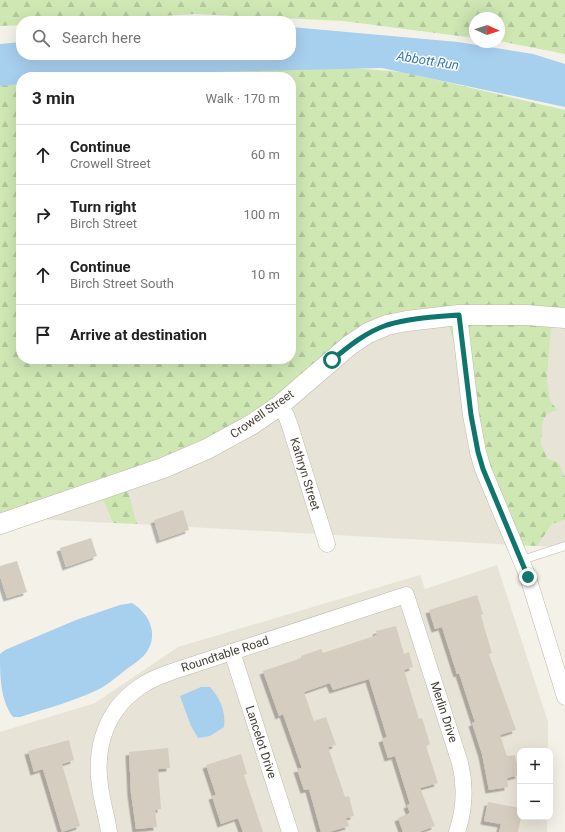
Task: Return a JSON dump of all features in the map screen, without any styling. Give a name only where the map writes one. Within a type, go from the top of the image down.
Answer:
[{"type":"street","name":"Crowell Street","points":[[0,524],[163,468],[207,449],[239,432],[279,406],[350,345],[368,333],[388,325],[407,321],[459,315],[513,315],[565,318]]},
{"type":"street","points":[[459,315],[468,396],[478,452],[483,469],[522,560],[565,697]]},
{"type":"street","name":"Kathryn Street","points":[[279,406],[286,415],[290,426],[327,544]]},
{"type":"street","name":"Roundtable Road","points":[[109,832],[100,786],[99,771],[102,738],[112,715],[121,703],[132,693],[145,683],[157,677],[406,594]]},
{"type":"street","name":"Merlin Drive","points":[[406,594],[460,763],[465,792],[457,832]]},
{"type":"street","name":"Lancelot Drive","points":[[232,652],[290,832]]},
{"type":"lane","points":[[522,560],[565,546]]},
{"type":"shaded area","points":[[552,318],[565,318],[565,477],[559,463],[547,458],[541,443],[543,421],[547,414],[550,400],[547,379]]},
{"type":"shaded area","points":[[448,322],[477,426],[513,545],[137,524],[126,483],[355,337]]},
{"type":"shaded area","points":[[99,490],[113,523],[15,518]]},
{"type":"shaded area","points":[[565,520],[565,548],[537,546],[552,524]]},
{"type":"shaded area","points":[[497,565],[548,722],[548,748],[517,748],[517,820],[547,820],[547,832],[0,832],[0,732],[95,703],[178,647],[420,575],[425,589]]},
{"type":"green space","points":[[0,0],[565,0],[565,54],[505,42],[505,12],[469,12],[469,37],[343,21],[296,19],[296,16],[195,14],[163,16],[16,16],[16,25],[0,26]]},
{"type":"green space","points":[[285,63],[403,72],[565,110],[565,318],[552,318],[547,379],[550,400],[557,410],[547,414],[543,421],[541,443],[547,458],[559,463],[565,477],[565,520],[552,524],[537,546],[513,545],[477,426],[448,322],[404,320],[279,403],[126,483],[137,524],[113,523],[99,490],[0,517],[0,74],[16,73],[16,364],[296,364],[296,72],[52,72]]},
{"type":"water","name":"Abbott Run","points":[[296,27],[458,42],[469,44],[469,48],[496,48],[533,54],[565,64],[565,107],[382,68],[216,72],[16,72],[16,84],[0,86],[0,44],[16,42],[16,60],[296,60]]},
{"type":"water","points":[[132,603],[144,613],[151,625],[152,639],[150,646],[141,658],[99,689],[77,699],[20,717],[13,717],[5,703],[3,695],[0,654],[5,650],[76,620],[120,605]]},
{"type":"water","points":[[201,687],[210,687],[217,696],[222,706],[224,727],[210,736],[198,738],[191,726],[180,696]]},
{"type":"building","points":[[183,510],[189,530],[160,540],[154,520]]},
{"type":"building","points":[[91,538],[97,556],[66,567],[60,548]]},
{"type":"building","points":[[17,561],[27,592],[7,598],[0,576],[0,566]]},
{"type":"building","points":[[477,595],[483,614],[481,615],[483,623],[492,653],[489,654],[516,730],[500,735],[507,756],[515,755],[517,765],[517,776],[507,778],[508,787],[489,790],[482,754],[472,723],[475,722],[459,673],[457,674],[442,627],[435,629],[429,610]]},
{"type":"building","points":[[396,626],[404,654],[409,652],[413,667],[404,670],[419,719],[422,718],[430,744],[426,746],[438,783],[420,788],[435,826],[419,832],[403,832],[398,818],[410,813],[407,805],[410,804],[395,756],[388,758],[382,739],[387,737],[369,679],[333,690],[330,683],[304,692],[314,721],[326,717],[336,745],[328,747],[345,797],[349,796],[354,816],[346,818],[349,826],[329,832],[321,832],[309,789],[304,790],[297,769],[302,768],[283,714],[279,716],[263,671],[302,658],[301,656],[321,649],[323,653],[377,635],[376,631]]},
{"type":"building","points":[[69,740],[74,760],[62,764],[80,826],[62,832],[43,769],[34,772],[28,751]]},
{"type":"building","points":[[168,748],[170,768],[158,769],[161,809],[155,810],[157,827],[136,829],[131,793],[129,752]]},
{"type":"building","points":[[241,754],[247,774],[244,775],[263,832],[243,832],[238,818],[221,824],[212,796],[216,795],[206,765]]},
{"type":"building","points":[[488,802],[517,807],[517,820],[520,820],[518,832],[499,832],[501,824],[484,821]]},
{"type":"route","points":[[332,360],[350,345],[368,333],[388,325],[425,318],[459,315],[459,327],[468,396],[478,452],[483,469],[528,577]]}]
